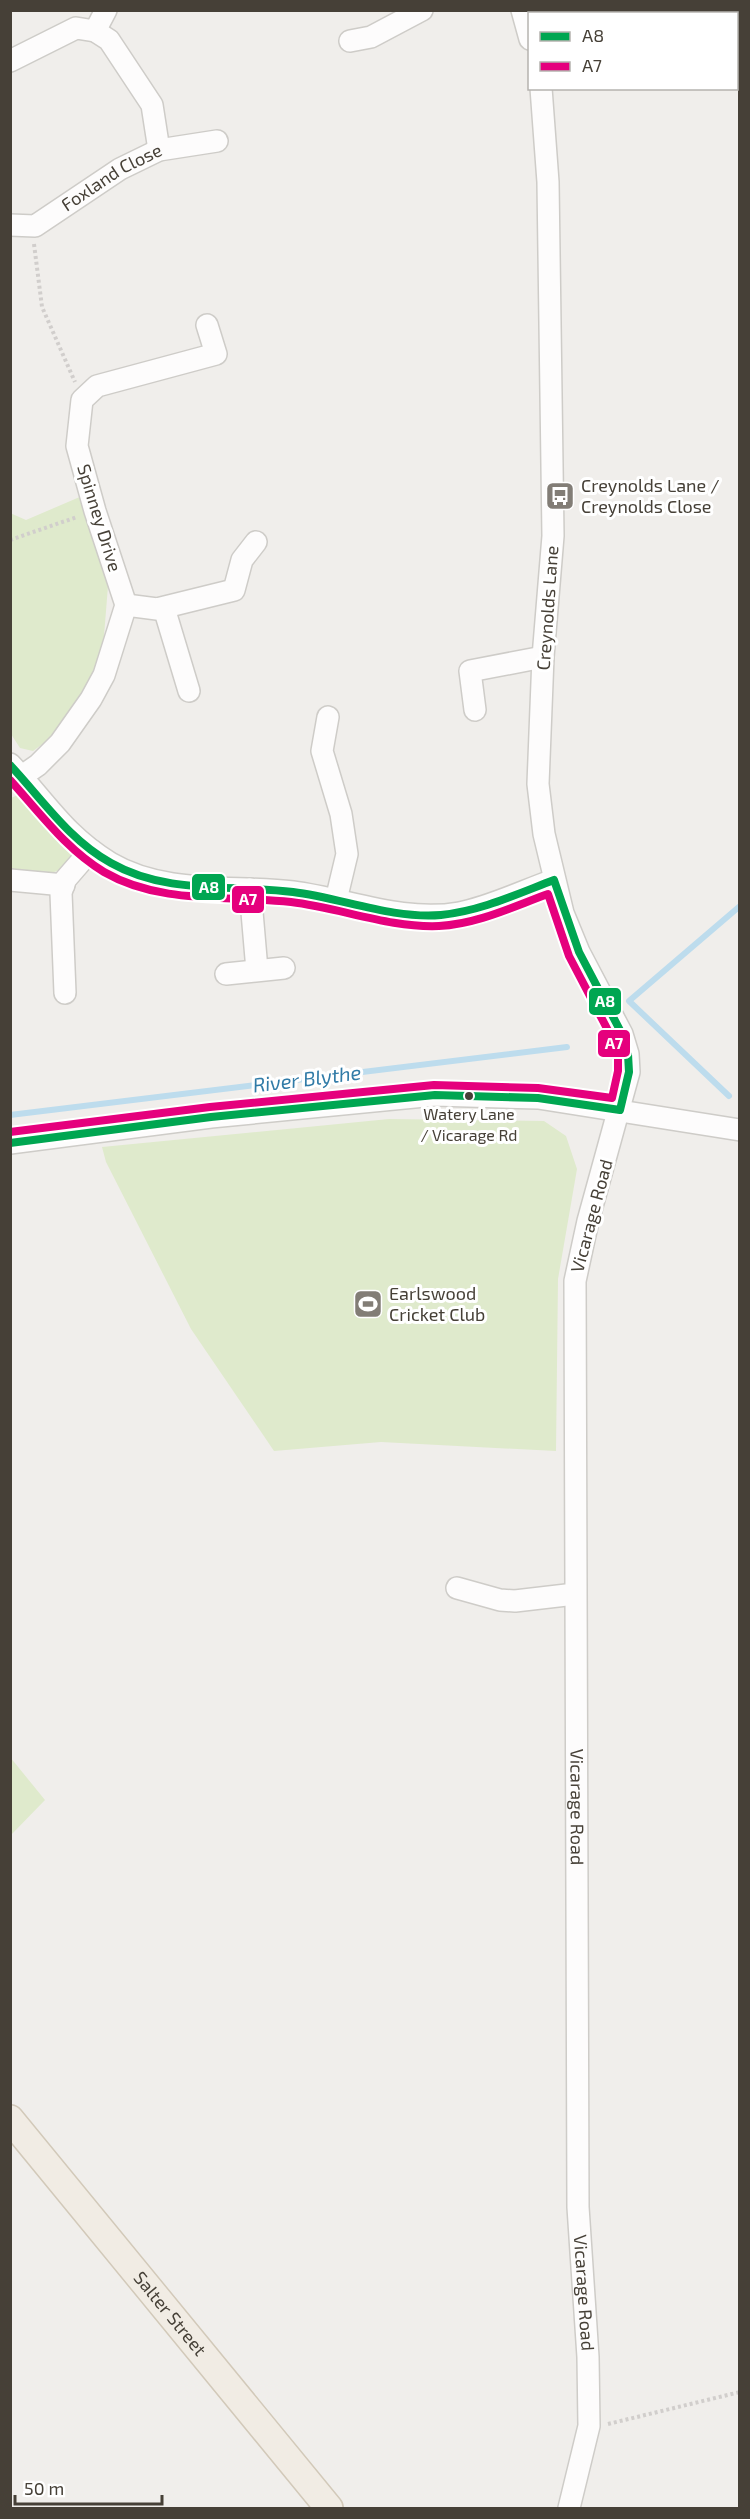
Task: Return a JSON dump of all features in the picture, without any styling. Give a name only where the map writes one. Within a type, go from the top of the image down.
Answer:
[{"type":"main road","name":"Salter Street","points":[[10,2119],[328,2508]]},
{"type":"street","points":[[95,31],[106,10]]},
{"type":"street","points":[[350,40],[371,37],[422,10]]},
{"type":"street","points":[[522,10],[528,32]]},
{"type":"street","points":[[10,61],[76,28],[95,31],[109,40],[152,105],[159,150]]},
{"type":"street","name":"Creynolds Lane","points":[[540,90],[548,182],[554,536],[543,657],[538,784],[544,834],[554,880],[579,951],[622,1034],[628,1054],[629,1072],[620,1110]]},
{"type":"street","name":"Foxland Close","points":[[35,226],[120,169],[159,150],[217,141]]},
{"type":"street","points":[[10,225],[35,226]]},
{"type":"street","points":[[82,400],[97,386],[216,354],[207,325]]},
{"type":"street","name":"Spinney Drive","points":[[82,400],[77,446],[95,511],[126,605]]},
{"type":"street","points":[[256,542],[242,560],[234,590],[157,609],[126,605],[104,675],[91,699],[60,743],[38,765],[16,770],[56,819],[91,850],[111,864],[145,878],[169,883],[293,892],[409,915],[460,913],[554,880]]},
{"type":"street","points":[[164,608],[189,690]]},
{"type":"street","points":[[475,710],[470,671],[543,657]]},
{"type":"street","points":[[328,717],[322,751],[341,814],[347,854],[336,900]]},
{"type":"street","points":[[66,993],[61,935],[61,893],[64,885],[91,850]]},
{"type":"street","points":[[10,880],[64,885]]},
{"type":"street","points":[[250,889],[256,970]]},
{"type":"street","points":[[226,974],[284,968]]},
{"type":"street","points":[[10,1143],[211,1117],[435,1095],[538,1098],[740,1130]]},
{"type":"street","name":"Vicarage Road","points":[[569,2508],[589,2426],[588,2357],[578,2207],[575,1281],[588,1221],[620,1110]]},
{"type":"street","points":[[457,1588],[500,1600],[514,1601],[576,1594]]},
{"type":"path","points":[[35,226],[34,242],[42,307],[82,400]]},
{"type":"path","points":[[10,540],[95,511]]},
{"type":"path","points":[[589,2426],[605,2425],[740,2392]]},
{"type":"green space","points":[[82,496],[108,586],[100,663],[59,732],[33,751],[20,748],[11,734],[10,513],[26,520]]},
{"type":"green space","points":[[20,794],[73,854],[68,863],[55,872],[11,873],[11,798]]},
{"type":"green space","name":"Earlswood Cricket Club","points":[[389,1119],[544,1121],[566,1136],[577,1169],[558,1279],[556,1451],[381,1442],[274,1451],[191,1329],[106,1162],[102,1147]]},
{"type":"green space","points":[[10,1757],[45,1800],[11,1835],[10,1835]]},
{"type":"waterway","name":"River Blythe","points":[[729,1096],[629,1001],[740,906]]},
{"type":"waterway","name":"River Blythe","points":[[10,1115],[567,1047]]},
{"type":"transit line","name":"A8","points":[[10,765],[82,843],[111,863],[154,880],[200,887],[293,892],[385,911],[422,915],[441,915],[470,910],[554,880],[579,952],[622,1034],[628,1054],[629,1072],[620,1110],[538,1098],[435,1095],[211,1117],[10,1143]]},
{"type":"transit line","name":"A7","points":[[10,780],[54,830],[90,863],[104,872],[149,890],[196,897],[291,902],[383,921],[420,926],[453,925],[467,922],[548,894],[569,956],[612,1038],[618,1056],[618,1071],[612,1098],[538,1088],[434,1085],[210,1107],[10,1132]]},
{"type":"place","name":"Creynolds Lane / Creynolds Close","points":[[560,496]]},
{"type":"place","name":"Watery Lane / Vicarage Rd","points":[[469,1096]]},
{"type":"place","name":"Earlswood Cricket Club","points":[[368,1304]]}]
